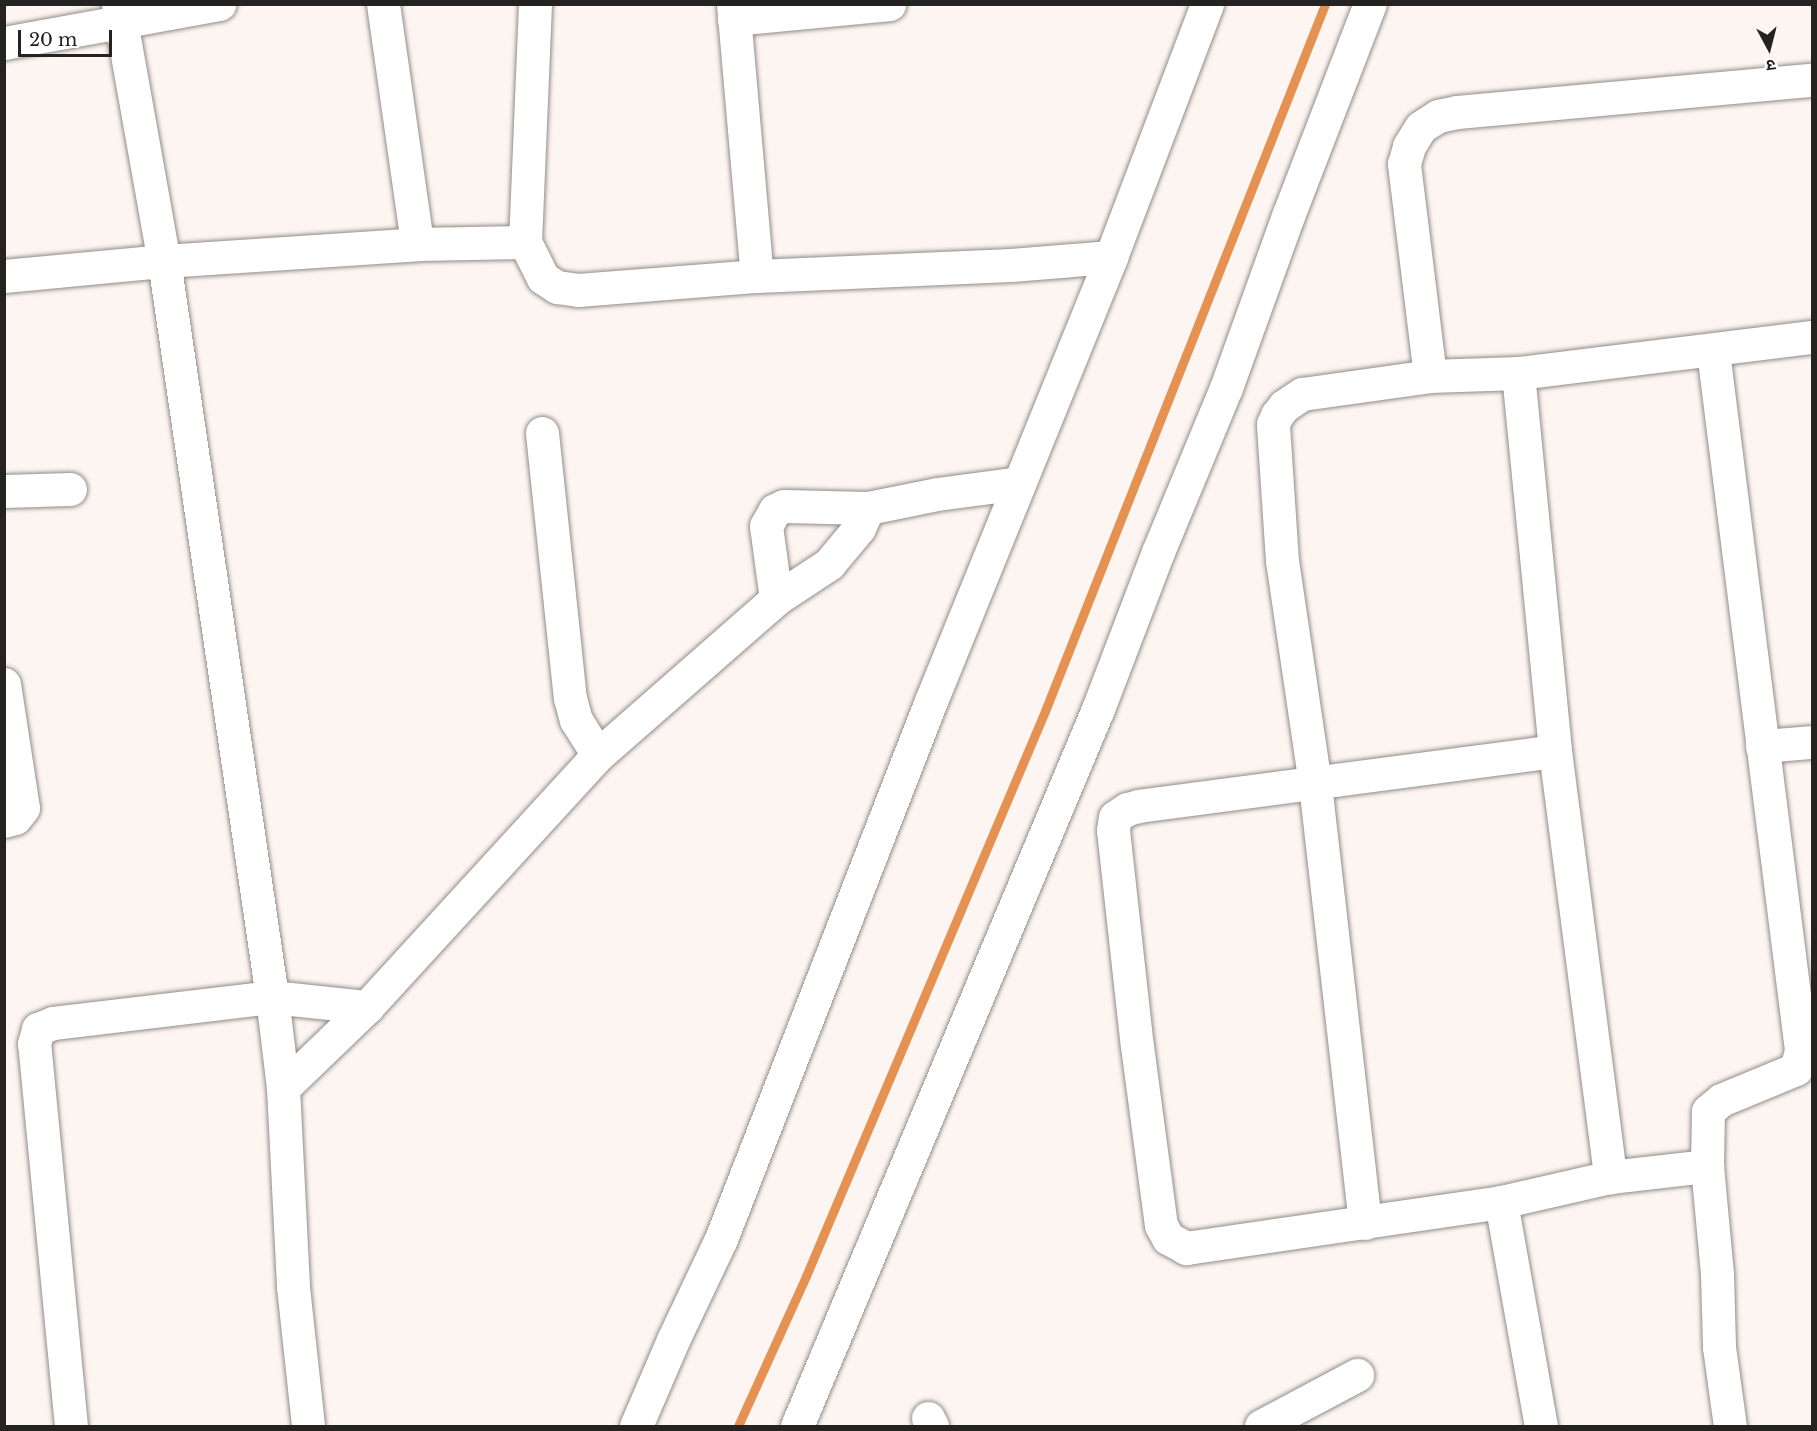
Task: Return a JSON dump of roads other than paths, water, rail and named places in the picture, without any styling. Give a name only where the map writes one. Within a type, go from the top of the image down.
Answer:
[{"type":"street","points":[[4,44],[120,12],[219,4]]},
{"type":"street","points":[[383,4],[417,244]]},
{"type":"street","points":[[535,4],[525,242],[543,278],[557,287],[578,290],[757,276],[1011,265],[1111,257]]},
{"type":"street","points":[[757,276],[733,12],[889,4]]},
{"type":"street","points":[[636,1426],[673,1340],[721,1239],[1019,483],[1111,257],[1207,4]]},
{"type":"street","points":[[797,1426],[1098,709],[1158,552],[1226,387],[1288,216],[1370,4]]},
{"type":"street","points":[[120,12],[164,261],[272,997],[283,1088],[293,1287],[308,1426]]},
{"type":"street","points":[[1430,376],[1404,164],[1409,146],[1421,127],[1438,116],[1457,112],[1812,80]]},
{"type":"street","points":[[4,276],[164,261],[417,244],[525,242]]},
{"type":"street","points":[[1365,1223],[1315,784],[1282,561],[1273,424],[1284,406],[1302,394],[1430,376],[1518,373],[1713,351],[1812,337]]},
{"type":"street","points":[[1713,351],[1801,1058],[1796,1070],[1721,1100],[1708,1111],[1707,1166],[1717,1274],[1719,1347],[1730,1426]]},
{"type":"street","points":[[1518,373],[1555,751],[1610,1177]]},
{"type":"street","points":[[542,432],[570,698],[576,720],[598,755]]},
{"type":"street","points":[[776,599],[766,526],[775,510],[784,506],[801,505],[868,508],[937,494],[1019,483]]},
{"type":"street","points":[[4,491],[70,489]]},
{"type":"street","points":[[283,1088],[368,1007],[598,755],[776,599],[829,564],[859,528],[868,508]]},
{"type":"street","points":[[4,684],[23,808],[15,818],[4,821]]},
{"type":"street","points":[[1762,746],[1812,742]]},
{"type":"street","points":[[1555,751],[1139,806],[1127,809],[1115,817],[1113,830],[1135,1034],[1161,1225],[1174,1243],[1186,1248],[1501,1202],[1610,1177],[1707,1166]]},
{"type":"street","points":[[71,1426],[34,1044],[38,1029],[53,1023],[272,997],[368,1007]]},
{"type":"street","points":[[1501,1202],[1542,1426]]},
{"type":"street","points":[[1261,1426],[1357,1375]]},
{"type":"waterway","points":[[738,1426],[806,1276],[1045,711],[1325,4]]}]
